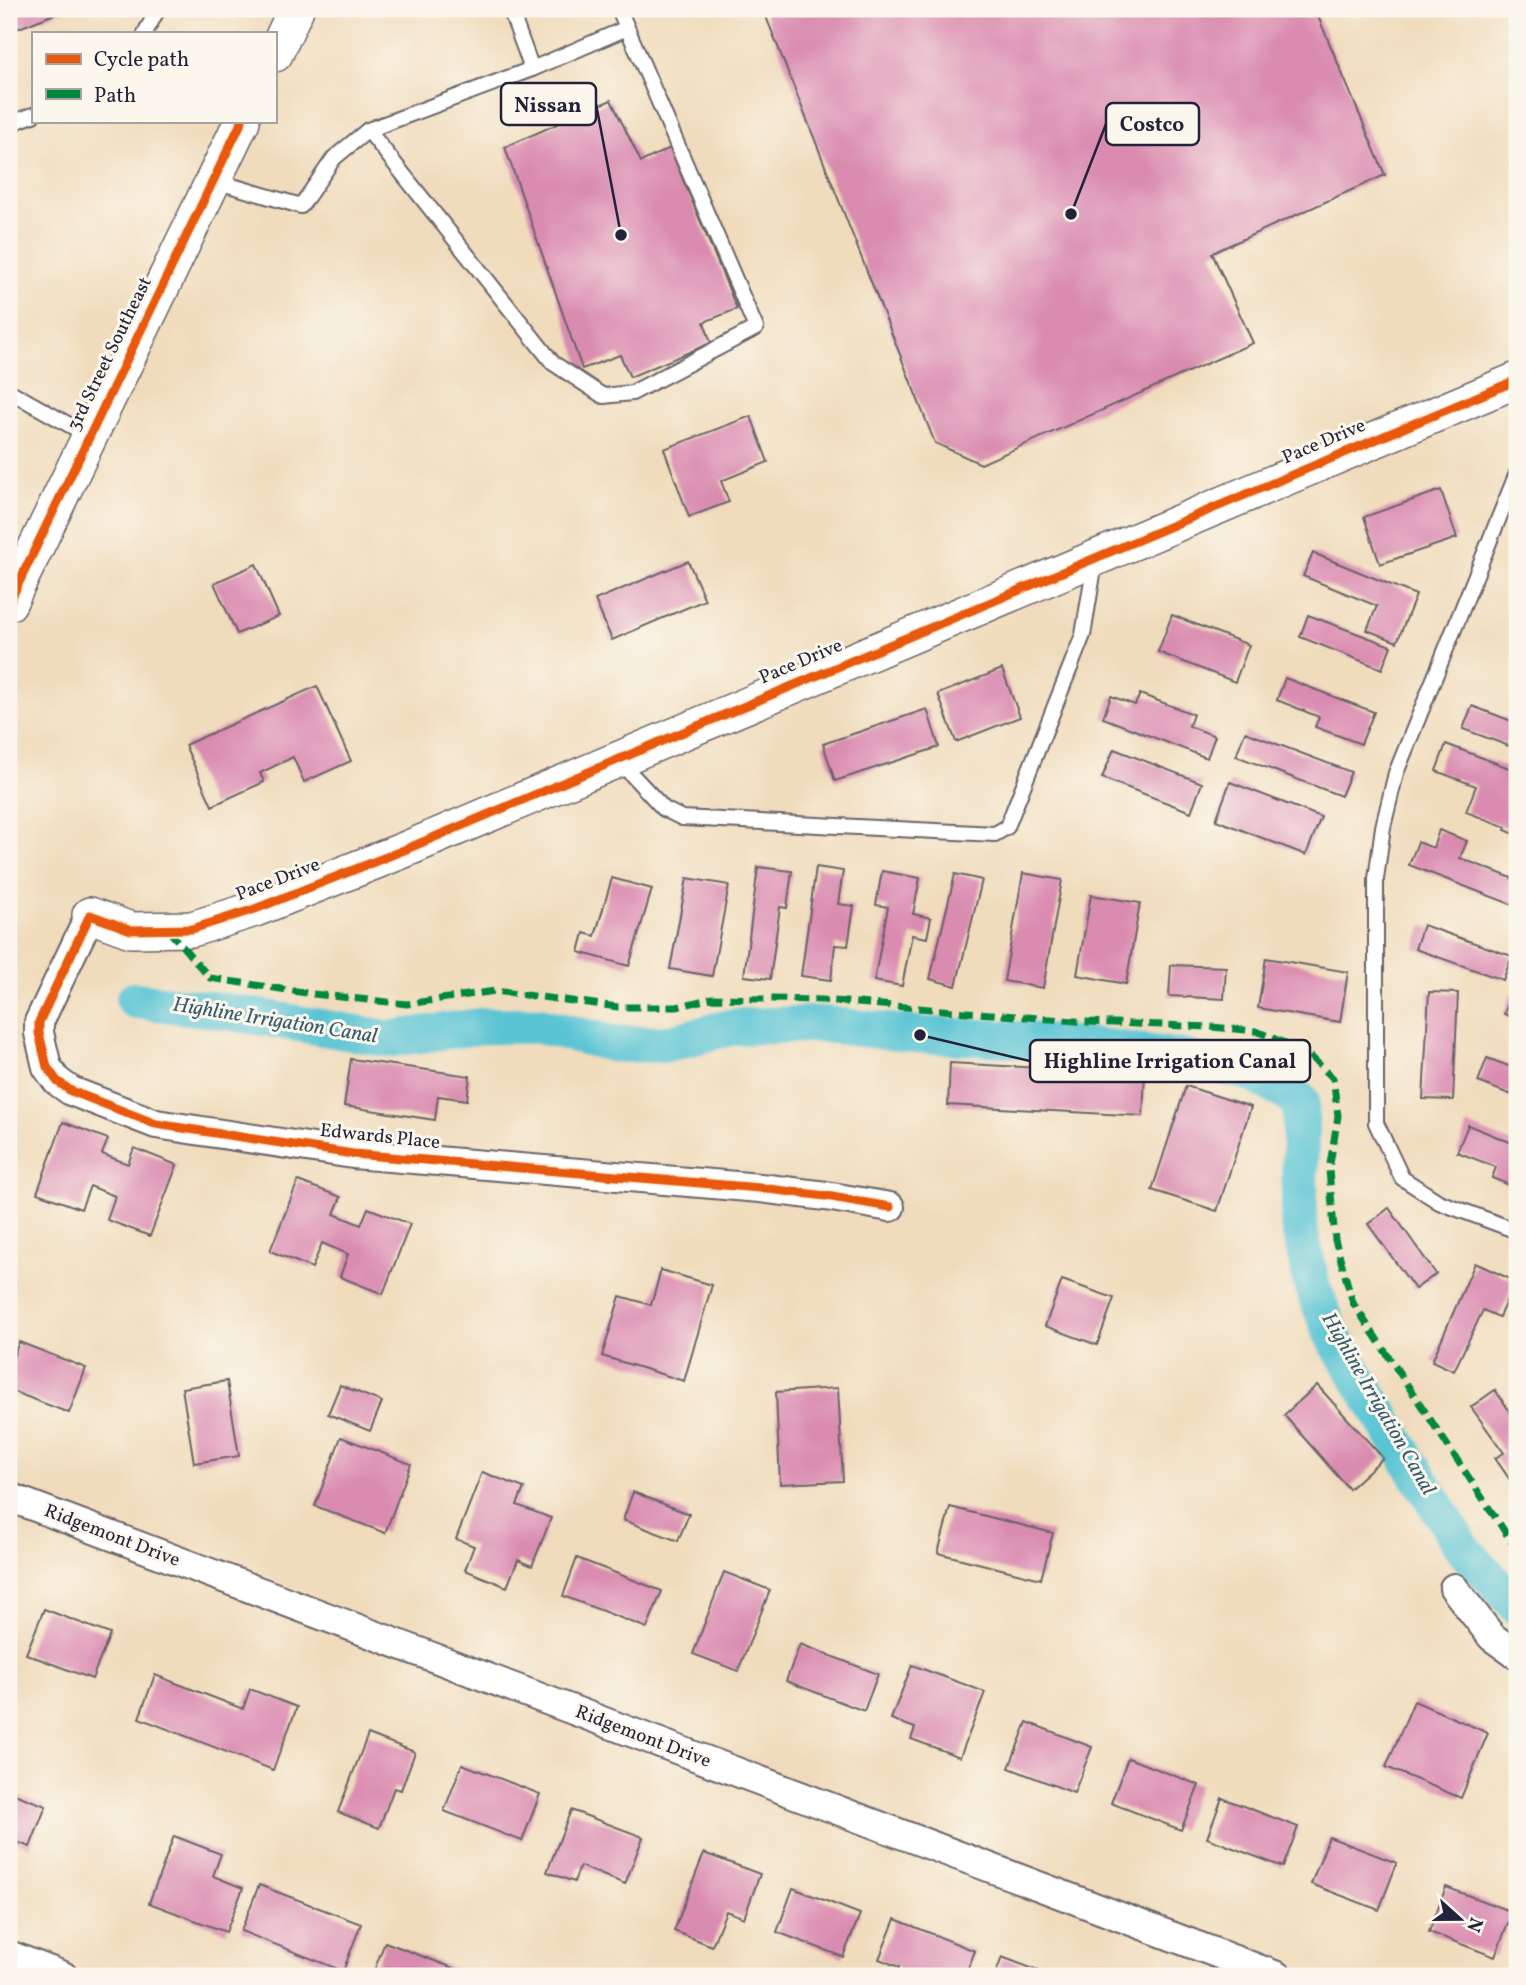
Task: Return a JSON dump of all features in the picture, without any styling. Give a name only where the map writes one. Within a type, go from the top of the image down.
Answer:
[{"type":"street","points":[[276,52],[296,9]]},
{"type":"street","name":"3rd Street Southeast","points":[[9,603],[242,122]]},
{"type":"street","name":"Pace Drive","points":[[90,915],[131,930],[192,929],[255,909],[404,850],[1517,380]]},
{"type":"street","name":"Edwards Place","points":[[90,915],[39,1022],[38,1033],[47,1067],[57,1081],[71,1091],[156,1124],[353,1154],[760,1188],[890,1207]]},
{"type":"street","name":"Ridgemont Drive","points":[[9,1497],[1277,1976]]},
{"type":"street","points":[[1454,1588],[1492,1637],[1517,1655]]},
{"type":"street","points":[[9,1955],[63,1976]]},
{"type":"lane","points":[[146,32],[158,9]]},
{"type":"lane","points":[[510,9],[532,69]]},
{"type":"lane","points":[[368,130],[553,363],[603,396],[632,393],[756,328],[619,9]]},
{"type":"lane","points":[[213,180],[301,206],[334,158],[368,130],[532,69],[627,28]]},
{"type":"lane","points":[[9,124],[32,115]]},
{"type":"lane","points":[[9,390],[89,436]]},
{"type":"lane","points":[[1517,472],[1396,773],[1382,827],[1376,879],[1376,1123],[1402,1178],[1439,1202],[1517,1231]]},
{"type":"lane","points":[[618,759],[664,809],[682,818],[995,834],[1007,827],[1083,635],[1095,557]]},
{"type":"building","points":[[9,9],[67,9],[9,32]]},
{"type":"building","points":[[763,9],[1315,9],[1385,175],[1212,253],[1253,343],[981,464],[935,443]]},
{"type":"building","points":[[611,100],[641,162],[670,148],[737,309],[704,322],[711,343],[630,377],[620,355],[582,369],[505,147]]},
{"type":"building","points":[[751,416],[768,462],[721,481],[729,502],[689,517],[664,449]]},
{"type":"building","points":[[1441,490],[1457,538],[1380,564],[1364,517]]},
{"type":"building","points":[[1313,553],[1416,595],[1397,642],[1367,630],[1377,606],[1303,576]]},
{"type":"building","points":[[688,561],[705,600],[612,640],[595,600]]},
{"type":"building","points":[[256,564],[279,616],[237,634],[214,583]]},
{"type":"building","points":[[1172,615],[1249,645],[1235,682],[1158,652]]},
{"type":"building","points":[[1308,615],[1391,646],[1382,669],[1300,637]]},
{"type":"building","points":[[1002,669],[1020,717],[956,742],[938,694]]},
{"type":"building","points":[[1285,678],[1374,712],[1361,744],[1315,727],[1319,717],[1277,700]]},
{"type":"building","points":[[317,686],[351,761],[304,782],[293,757],[260,773],[264,782],[212,806],[185,745]]},
{"type":"building","points":[[1140,694],[1193,714],[1189,726],[1215,736],[1207,758],[1103,718],[1111,696],[1135,705]]},
{"type":"building","points":[[1472,706],[1517,723],[1517,749],[1463,729]]},
{"type":"building","points":[[927,709],[939,747],[835,781],[823,744]]},
{"type":"building","points":[[1245,732],[1351,772],[1341,796],[1236,756]]},
{"type":"building","points":[[1446,744],[1517,771],[1517,835],[1505,830],[1506,827],[1466,812],[1476,786],[1436,771]]},
{"type":"building","points":[[1114,749],[1202,783],[1191,812],[1102,778]]},
{"type":"building","points":[[1230,782],[1321,817],[1306,855],[1216,820]]},
{"type":"building","points":[[1439,830],[1467,841],[1460,858],[1517,880],[1513,905],[1409,865],[1418,842],[1433,848]]},
{"type":"building","points":[[758,867],[792,871],[787,908],[780,907],[770,979],[744,976]]},
{"type":"building","points":[[816,867],[843,871],[838,904],[854,906],[848,946],[835,945],[831,980],[801,976]]},
{"type":"building","points":[[882,871],[920,878],[913,914],[931,918],[927,938],[912,935],[902,986],[874,981],[888,907],[876,905]]},
{"type":"building","points":[[1023,873],[1062,880],[1043,988],[1004,981]]},
{"type":"building","points":[[955,874],[982,880],[956,986],[930,979]]},
{"type":"building","points":[[612,878],[652,889],[629,966],[579,952],[584,933],[595,936]]},
{"type":"building","points":[[687,878],[729,885],[712,976],[670,969]]},
{"type":"building","points":[[1091,895],[1140,903],[1126,984],[1077,975]]},
{"type":"building","points":[[1423,925],[1512,956],[1503,980],[1415,949]]},
{"type":"building","points":[[1266,958],[1348,972],[1340,1022],[1258,1008]]},
{"type":"building","points":[[1171,965],[1226,967],[1224,999],[1169,996]]},
{"type":"building","points":[[1429,992],[1458,993],[1453,1100],[1423,1099]]},
{"type":"building","points":[[1512,993],[1517,996],[1517,1019],[1504,1014]]},
{"type":"building","points":[[1487,1058],[1517,1069],[1517,1097],[1478,1082]]},
{"type":"building","points":[[351,1059],[470,1076],[467,1100],[438,1096],[435,1120],[344,1106]]},
{"type":"building","points":[[950,1063],[1145,1074],[1143,1116],[948,1105]]},
{"type":"building","points":[[1186,1086],[1251,1107],[1217,1211],[1152,1190]]},
{"type":"building","points":[[63,1122],[108,1139],[102,1154],[128,1164],[134,1148],[177,1165],[150,1236],[107,1220],[115,1196],[90,1186],[81,1209],[37,1193]]},
{"type":"building","points":[[1468,1125],[1517,1145],[1517,1188],[1492,1178],[1496,1167],[1457,1152]]},
{"type":"building","points":[[298,1181],[341,1197],[334,1214],[361,1225],[368,1208],[410,1224],[383,1294],[340,1277],[348,1254],[322,1243],[312,1268],[270,1251]]},
{"type":"building","points":[[1389,1208],[1436,1274],[1415,1289],[1368,1224]]},
{"type":"building","points":[[1475,1263],[1515,1281],[1499,1317],[1483,1310],[1454,1371],[1432,1361]]},
{"type":"building","points":[[661,1270],[712,1285],[684,1381],[602,1356],[620,1296],[651,1305]]},
{"type":"building","points":[[1062,1280],[1114,1298],[1097,1345],[1045,1326]]},
{"type":"building","points":[[19,1342],[86,1368],[69,1413],[9,1390],[9,1368]]},
{"type":"building","points":[[227,1381],[239,1456],[194,1463],[182,1388]]},
{"type":"building","points":[[340,1385],[382,1402],[370,1431],[328,1414]]},
{"type":"building","points":[[1317,1385],[1383,1458],[1349,1489],[1284,1415]]},
{"type":"building","points":[[838,1388],[843,1481],[780,1484],[776,1392]]},
{"type":"building","points":[[1495,1390],[1517,1422],[1517,1490],[1495,1458],[1504,1453],[1471,1407]]},
{"type":"building","points":[[341,1437],[411,1464],[385,1533],[315,1506]]},
{"type":"building","points":[[482,1472],[524,1488],[517,1505],[551,1518],[532,1566],[518,1560],[507,1587],[465,1570],[474,1546],[456,1539]]},
{"type":"building","points":[[633,1492],[689,1514],[678,1541],[623,1520]]},
{"type":"building","points":[[950,1507],[1053,1533],[1041,1579],[938,1553]]},
{"type":"building","points":[[577,1558],[662,1591],[647,1628],[563,1596]]},
{"type":"building","points":[[724,1572],[770,1590],[738,1671],[693,1654]]},
{"type":"building","points":[[44,1609],[110,1634],[92,1679],[26,1654]]},
{"type":"building","points":[[800,1644],[878,1674],[864,1711],[786,1681]]},
{"type":"building","points":[[912,1665],[985,1692],[960,1757],[911,1739],[915,1728],[891,1719]]},
{"type":"building","points":[[155,1675],[243,1709],[250,1689],[297,1707],[273,1770],[139,1718]]},
{"type":"building","points":[[1414,1701],[1488,1733],[1461,1798],[1386,1767]]},
{"type":"building","points":[[1027,1722],[1092,1747],[1074,1793],[1009,1768]]},
{"type":"building","points":[[368,1734],[415,1752],[401,1790],[394,1788],[379,1828],[338,1812]]},
{"type":"building","points":[[1128,1758],[1199,1785],[1181,1830],[1111,1803]]},
{"type":"building","points":[[462,1764],[540,1794],[522,1841],[444,1811]]},
{"type":"building","points":[[9,1792],[46,1806],[30,1847],[9,1839]]},
{"type":"building","points":[[1222,1798],[1298,1827],[1283,1867],[1207,1838]]},
{"type":"building","points":[[571,1810],[643,1837],[625,1884],[580,1866],[574,1882],[547,1872]]},
{"type":"building","points":[[174,1836],[221,1854],[213,1876],[243,1888],[226,1932],[149,1903]]},
{"type":"building","points":[[1329,1837],[1397,1863],[1379,1910],[1311,1884]]},
{"type":"building","points":[[704,1853],[760,1874],[744,1918],[726,1911],[712,1946],[674,1931]]},
{"type":"building","points":[[259,1885],[361,1924],[343,1971],[241,1931]]},
{"type":"building","points":[[1446,1887],[1512,1912],[1495,1957],[1429,1932]]},
{"type":"building","points":[[793,1888],[860,1914],[843,1957],[777,1932]]},
{"type":"building","points":[[895,1919],[975,1951],[965,1976],[896,1976],[899,1967],[879,1959]]},
{"type":"building","points":[[385,1942],[474,1976],[372,1976]]},
{"type":"building","points":[[1002,1957],[1052,1976],[995,1976]]},
{"type":"waterway","name":"Highline Irrigation Canal","points":[[134,1000],[223,1011],[390,1039],[481,1026],[538,1025],[613,1044],[665,1044],[732,1027],[820,1024],[920,1035],[1095,1046],[1180,1057],[1251,1073],[1301,1101],[1299,1226],[1312,1286],[1332,1335],[1463,1549],[1517,1606]]},
{"type":"marked path","points":[[168,930],[210,978],[313,994],[407,1004],[495,991],[618,1007],[677,1007],[712,998],[822,1000],[1087,1022],[1256,1031],[1306,1052],[1333,1078],[1338,1116],[1329,1170],[1335,1240],[1353,1303],[1517,1550]]},
{"type":"cycle path","points":[[9,603],[242,122]]},
{"type":"cycle path","points":[[890,1207],[760,1188],[353,1154],[156,1124],[71,1091],[57,1081],[47,1067],[39,1022],[90,915],[131,930],[192,929],[255,909],[404,850],[1517,380]]},
{"type":"place","name":"Costco","points":[[1071,214]]},
{"type":"place","name":"Nissan","points":[[621,235]]},
{"type":"place","name":"Highline Irrigation Canal","points":[[920,1035]]}]
